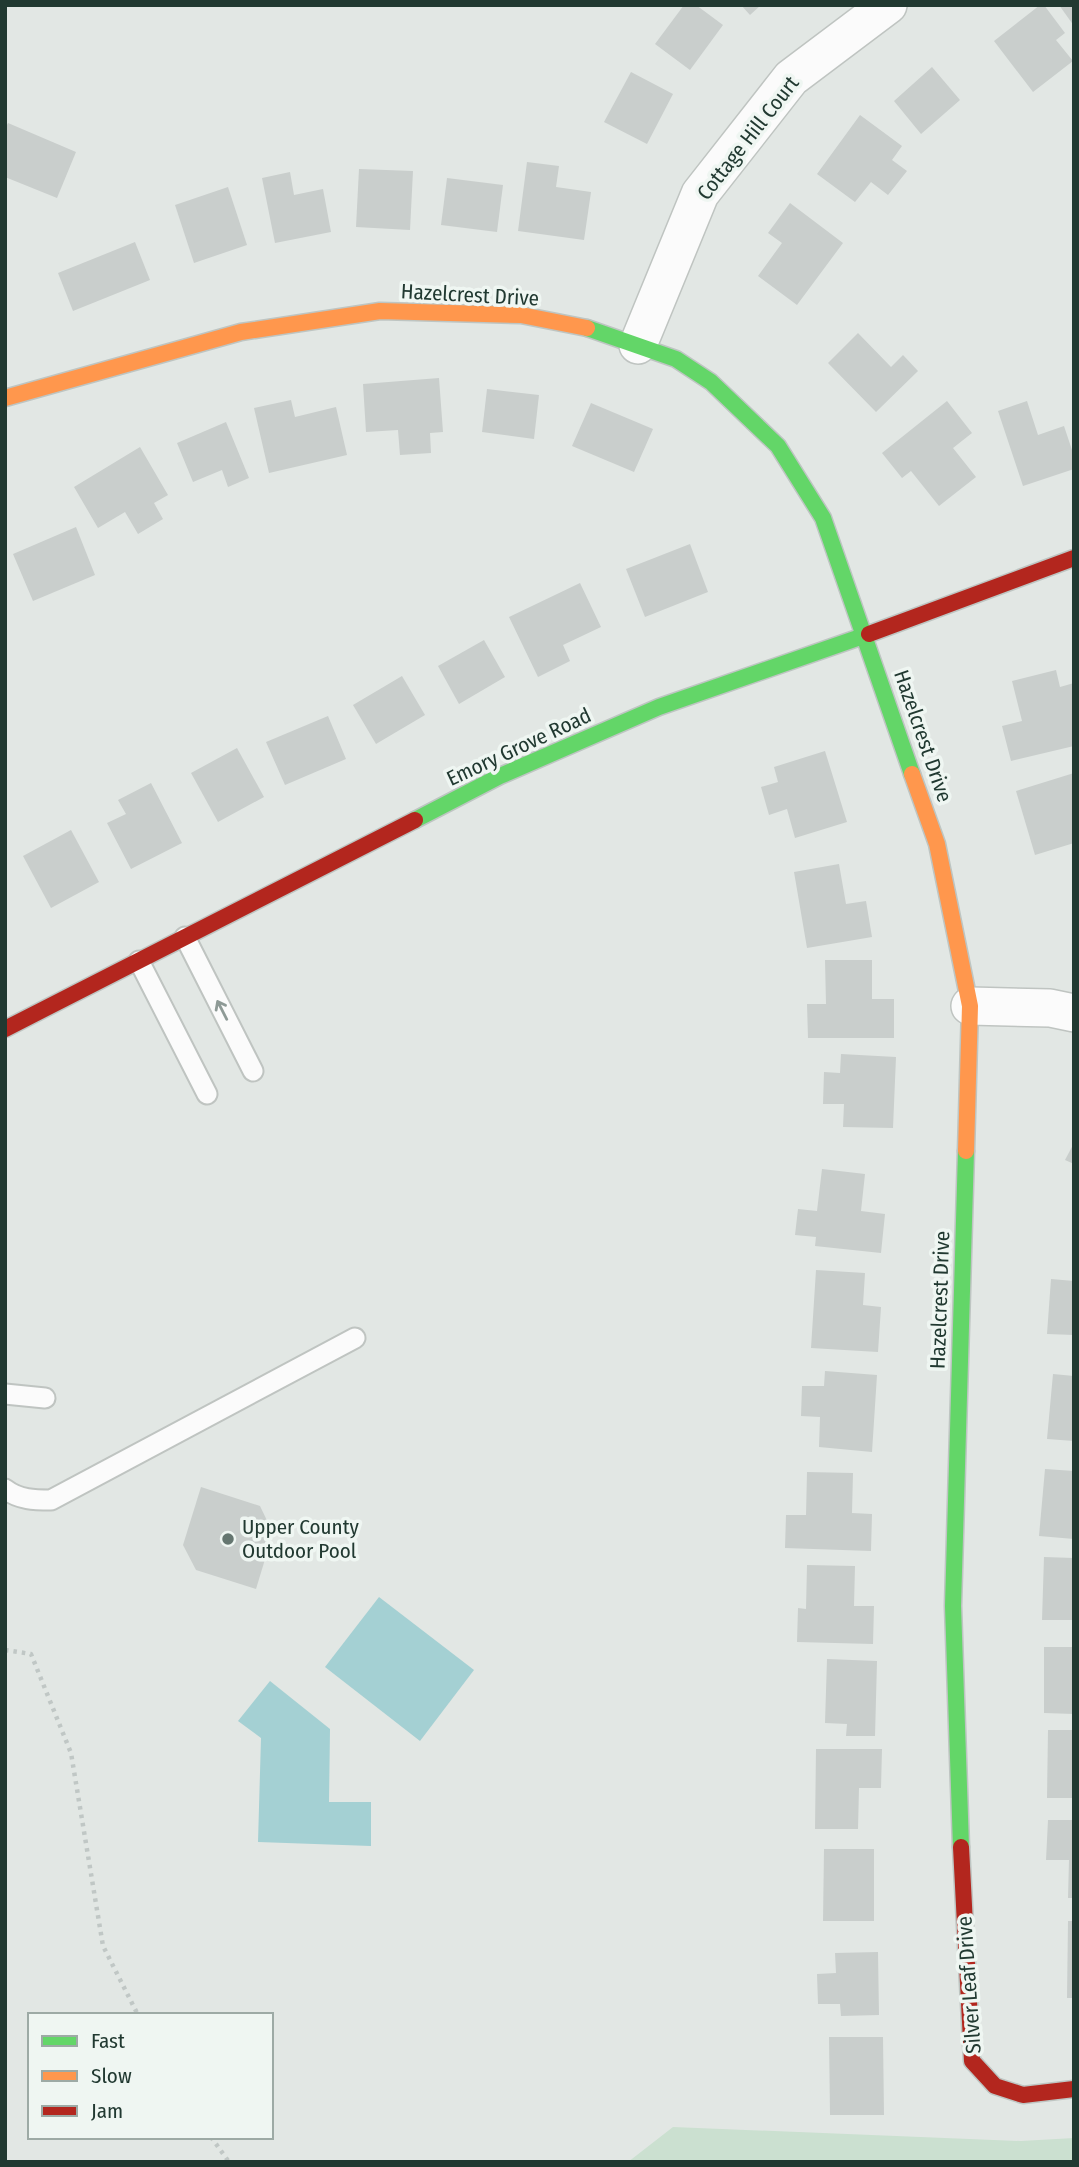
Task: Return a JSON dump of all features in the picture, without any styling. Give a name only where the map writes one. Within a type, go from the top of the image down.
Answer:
[{"type":"street","name":"Cottage Hill Court","points":[[638,345],[700,194],[791,78],[888,5]]},
{"type":"street","name":"Hazelcrest Drive","points":[[5,398],[241,332],[380,311],[521,315],[584,327],[676,359],[711,382],[778,446],[823,518],[866,635],[937,844],[970,1006],[953,1606],[962,1880]]},
{"type":"street","name":"Emory Grove Road","points":[[5,1029],[511,771],[659,707],[866,635],[1074,558]]},
{"type":"street","points":[[970,1006],[1050,1008],[1074,1013]]},
{"type":"street","name":"Silver Leaf Drive","points":[[962,1880],[972,2061],[995,2086],[1023,2095],[1074,2089]]},
{"type":"lane","points":[[185,937],[253,1071]]},
{"type":"lane","points":[[138,961],[207,1094]]},
{"type":"lane","points":[[5,1489],[30,1501],[51,1500],[355,1338]]},
{"type":"lane","points":[[5,1394],[45,1398]]},
{"type":"path","points":[[5,1650],[31,1654],[71,1753],[103,1946],[137,2013]]},
{"type":"path","points":[[212,2139],[229,2162]]},
{"type":"green space","points":[[673,2127],[1021,2141],[1074,2138],[1074,2162],[628,2162]]},
{"type":"water","points":[[379,1597],[474,1670],[420,1741],[325,1667]]},
{"type":"water","points":[[270,1681],[330,1729],[329,1802],[371,1802],[371,1846],[258,1842],[261,1738],[238,1721]]},
{"type":"building","points":[[684,5],[696,5],[723,25],[690,70],[655,44]]},
{"type":"building","points":[[741,5],[761,5],[750,15]]},
{"type":"building","points":[[1040,5],[1044,5],[1065,33],[1056,40],[1073,61],[1033,92],[994,41]]},
{"type":"building","points":[[1059,5],[1074,5],[1074,26]]},
{"type":"building","points":[[932,67],[960,100],[921,134],[894,101]]},
{"type":"building","points":[[631,72],[673,94],[647,144],[604,122]]},
{"type":"building","points":[[860,115],[902,146],[892,160],[907,171],[888,195],[871,182],[855,202],[817,174]]},
{"type":"building","points":[[8,123],[76,152],[57,198],[5,177],[5,129]]},
{"type":"building","points":[[527,162],[559,166],[556,187],[591,192],[584,240],[518,231]]},
{"type":"building","points":[[359,169],[413,171],[410,230],[356,227]]},
{"type":"building","points":[[290,172],[294,195],[323,189],[331,232],[275,243],[262,178]]},
{"type":"building","points":[[447,178],[503,185],[497,232],[441,225]]},
{"type":"building","points":[[228,187],[247,245],[194,263],[175,205]]},
{"type":"building","points":[[790,203],[843,243],[797,305],[758,276],[782,243],[768,233]]},
{"type":"building","points":[[135,242],[150,280],[73,311],[58,273]]},
{"type":"building","points":[[858,333],[891,367],[903,355],[918,371],[876,412],[828,363]]},
{"type":"building","points":[[439,378],[443,432],[430,433],[431,453],[400,455],[398,430],[366,432],[363,384]]},
{"type":"building","points":[[487,389],[539,395],[534,439],[482,432]]},
{"type":"building","points":[[291,400],[295,417],[336,407],[347,455],[269,473],[254,408]]},
{"type":"building","points":[[947,401],[972,433],[953,448],[976,477],[939,506],[911,471],[902,478],[882,453]]},
{"type":"building","points":[[1027,401],[1038,435],[1064,426],[1074,456],[1074,469],[1023,486],[998,411]]},
{"type":"building","points":[[591,403],[653,429],[634,472],[572,446]]},
{"type":"building","points":[[226,422],[249,478],[228,487],[222,470],[193,482],[177,443]]},
{"type":"building","points":[[140,447],[168,495],[154,503],[163,519],[138,534],[125,512],[98,528],[74,487]]},
{"type":"building","points":[[76,527],[95,575],[33,601],[13,554]]},
{"type":"building","points":[[690,544],[708,592],[645,617],[626,569]]},
{"type":"building","points":[[580,583],[601,627],[563,645],[570,661],[538,677],[509,617]]},
{"type":"building","points":[[484,640],[505,677],[459,704],[438,666]]},
{"type":"building","points":[[1056,670],[1060,687],[1074,683],[1074,746],[1011,761],[1002,726],[1022,721],[1012,681]]},
{"type":"building","points":[[402,676],[425,715],[376,744],[353,705]]},
{"type":"building","points":[[328,716],[346,759],[285,785],[266,742]]},
{"type":"building","points":[[237,748],[264,797],[218,822],[191,773]]},
{"type":"building","points":[[825,751],[847,822],[795,838],[787,809],[769,815],[761,787],[778,782],[774,767]]},
{"type":"building","points":[[1074,773],[1074,843],[1035,855],[1016,791]]},
{"type":"building","points":[[151,783],[182,843],[131,869],[107,823],[126,814],[118,800]]},
{"type":"building","points":[[71,830],[99,882],[51,908],[23,856]]},
{"type":"building","points":[[839,864],[846,904],[866,901],[872,937],[807,948],[794,872]]},
{"type":"building","points":[[825,960],[872,960],[872,999],[894,999],[894,1038],[808,1038],[807,1004],[826,1004]]},
{"type":"building","points":[[841,1054],[896,1057],[893,1128],[843,1127],[844,1104],[823,1104],[824,1072],[840,1073]]},
{"type":"building","points":[[1074,1143],[1074,1164],[1065,1160]]},
{"type":"building","points":[[822,1169],[865,1174],[861,1211],[885,1214],[881,1253],[815,1246],[816,1237],[795,1235],[798,1209],[817,1211]]},
{"type":"building","points":[[816,1270],[865,1273],[863,1305],[881,1307],[878,1352],[811,1348]]},
{"type":"building","points":[[1051,1279],[1074,1281],[1074,1335],[1047,1334]]},
{"type":"building","points":[[825,1371],[877,1375],[872,1452],[819,1447],[820,1417],[801,1416],[802,1386],[824,1386]]},
{"type":"building","points":[[1053,1374],[1074,1376],[1074,1441],[1047,1439]]},
{"type":"building","points":[[1045,1469],[1074,1471],[1074,1539],[1039,1536]]},
{"type":"building","points":[[807,1472],[853,1473],[852,1513],[872,1514],[871,1551],[785,1548],[786,1515],[806,1515]]},
{"type":"building","name":"Upper County Outdoor Pool","points":[[201,1487],[260,1506],[273,1533],[256,1589],[196,1570],[183,1545]]},
{"type":"building","points":[[1044,1557],[1074,1558],[1074,1620],[1042,1620]]},
{"type":"building","points":[[807,1565],[855,1566],[854,1606],[874,1606],[873,1644],[797,1642],[798,1608],[806,1609]]},
{"type":"building","points":[[1044,1647],[1074,1647],[1074,1714],[1044,1713]]},
{"type":"building","points":[[827,1659],[877,1661],[875,1736],[846,1736],[847,1724],[825,1723]]},
{"type":"building","points":[[1048,1730],[1074,1730],[1074,1798],[1047,1798]]},
{"type":"building","points":[[816,1749],[882,1749],[881,1788],[859,1788],[858,1829],[815,1829]]},
{"type":"building","points":[[1048,1820],[1074,1820],[1074,1898],[1068,1898],[1069,1860],[1046,1860]]},
{"type":"building","points":[[824,1849],[874,1849],[874,1921],[823,1921]]},
{"type":"building","points":[[1068,1921],[1074,1921],[1074,1998],[1067,1998]]},
{"type":"building","points":[[878,1952],[879,2015],[841,2016],[840,2004],[818,2004],[817,1974],[836,1973],[835,1953]]},
{"type":"building","points":[[829,2037],[883,2037],[884,2115],[830,2115]]},
{"type":"traffic: fast","points":[[587,328],[676,359],[711,382],[778,446],[823,518],[912,774]]},
{"type":"traffic: fast","points":[[415,820],[500,776],[659,707],[869,634]]},
{"type":"traffic: fast","points":[[961,1847],[953,1606],[966,1151]]},
{"type":"traffic: slow","points":[[5,398],[241,332],[380,311],[521,315],[587,328]]},
{"type":"traffic: slow","points":[[912,774],[937,844],[970,1006],[966,1151]]},
{"type":"traffic: jam","points":[[869,634],[1074,558]]},
{"type":"traffic: jam","points":[[5,1029],[415,820]]},
{"type":"traffic: jam","points":[[961,1847],[972,2061],[995,2086],[1023,2095],[1074,2089]]},
{"type":"place","name":"Upper County Outdoor Pool","points":[[228,1539]]}]
